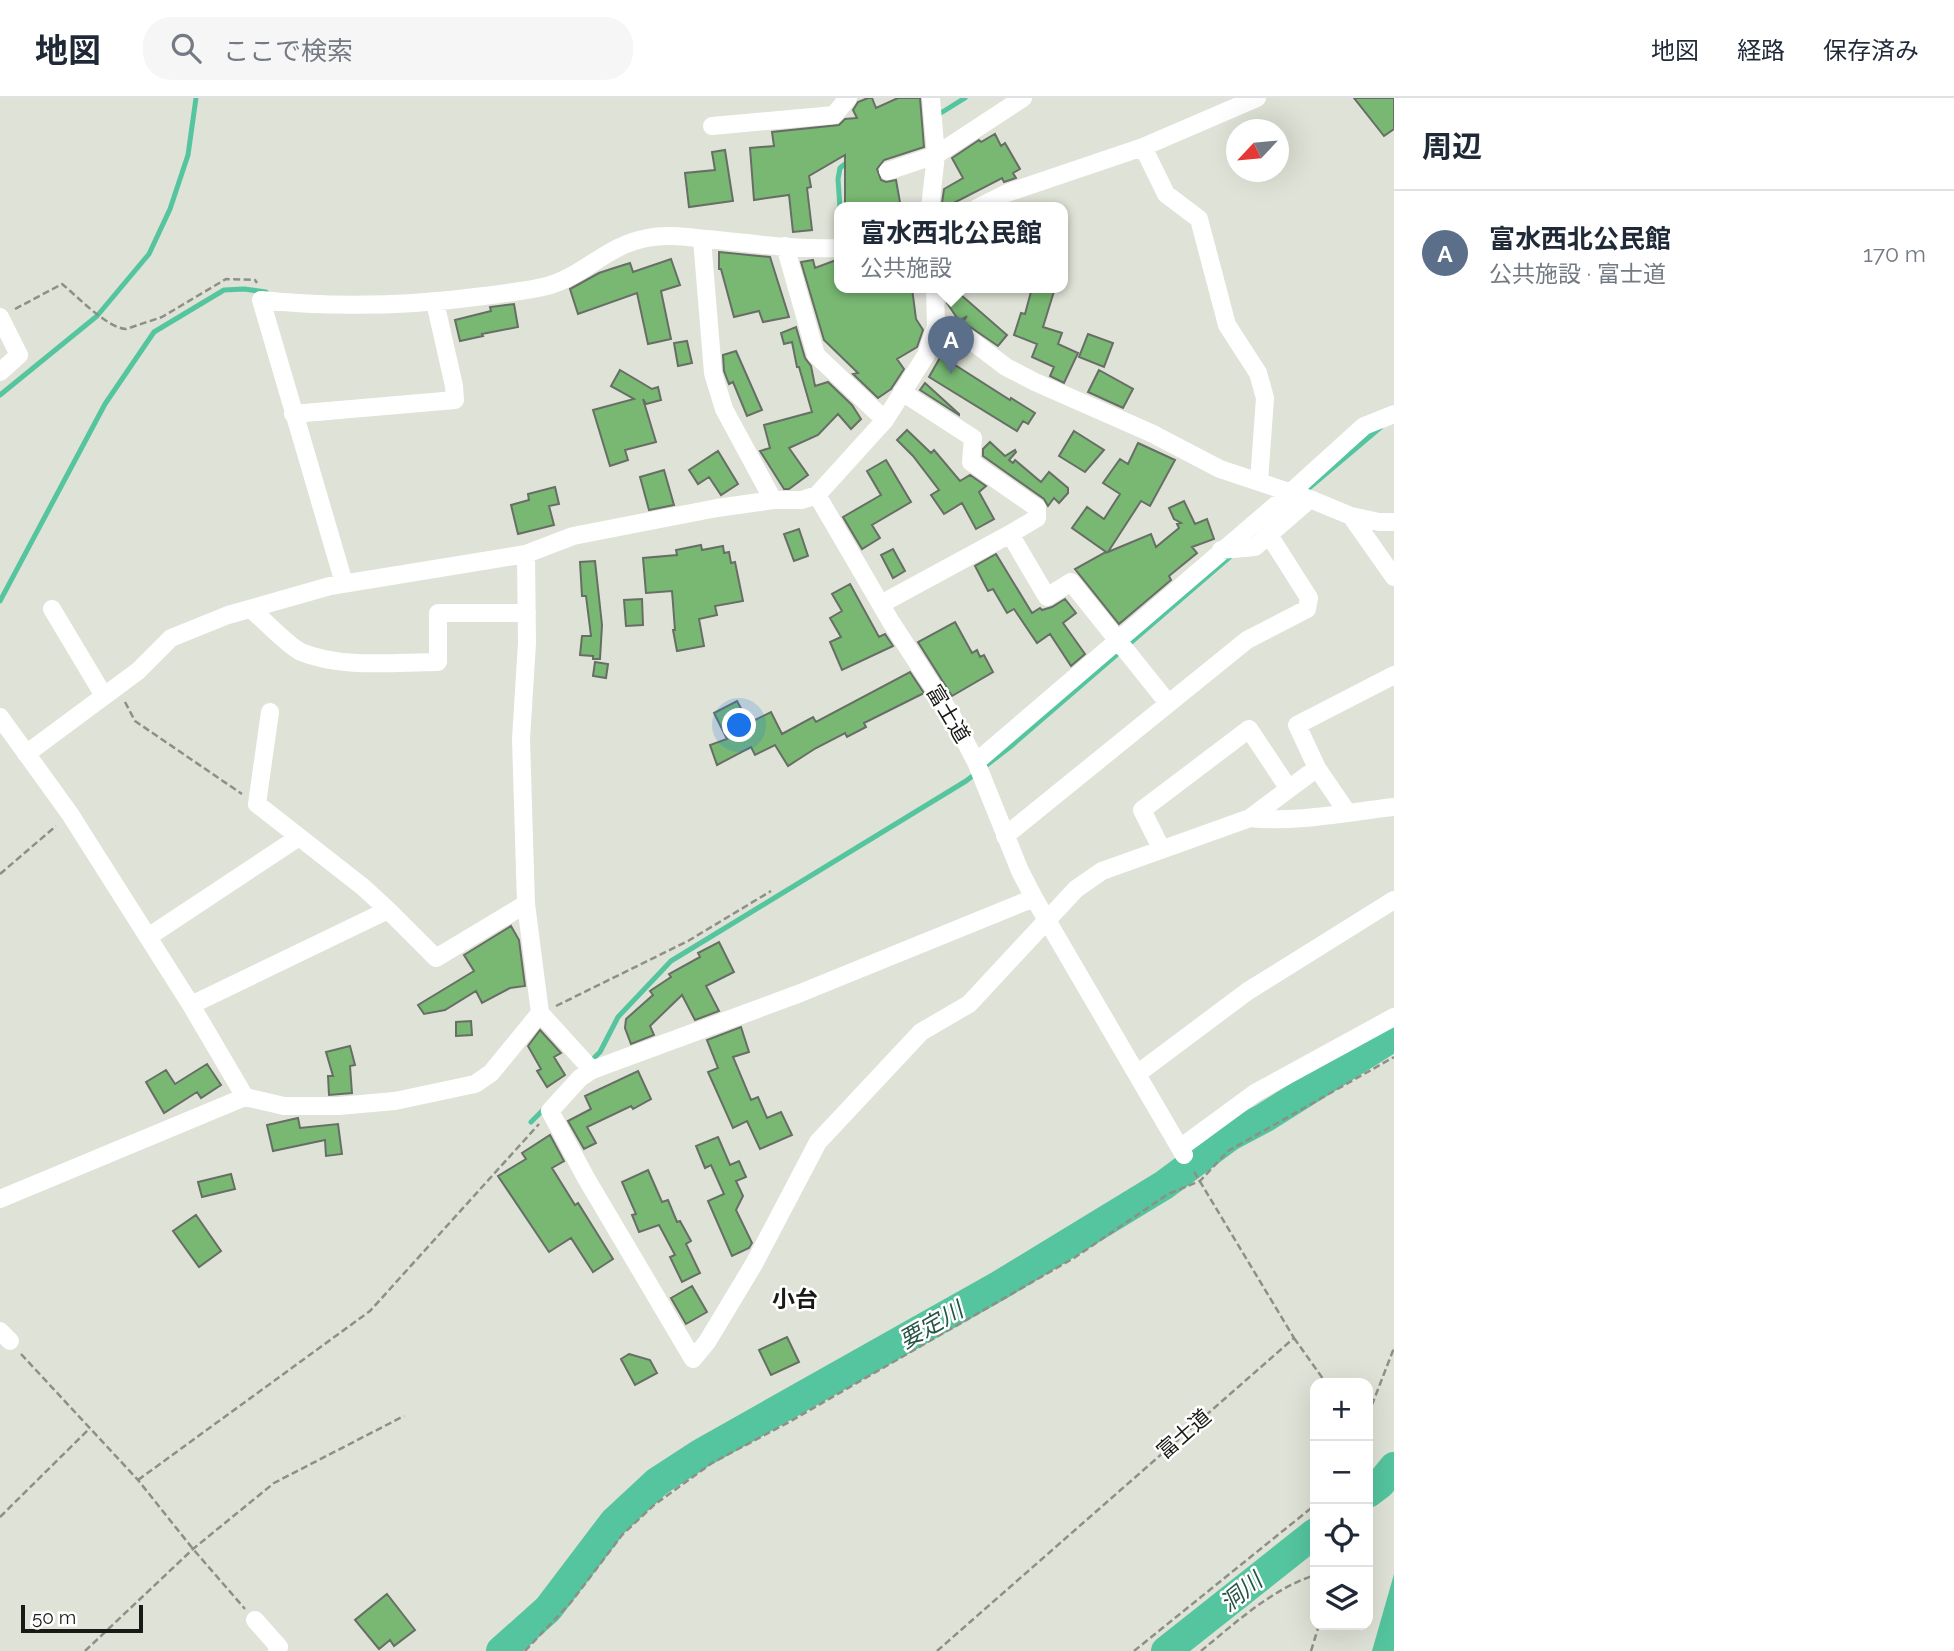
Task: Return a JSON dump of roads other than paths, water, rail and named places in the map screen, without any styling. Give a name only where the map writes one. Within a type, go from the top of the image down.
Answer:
[{"type":"street","points":[[712,126],[834,115],[848,98]]},
{"type":"street","points":[[888,171],[936,155],[1023,98]]},
{"type":"street","points":[[989,202],[1007,193],[1143,147],[1257,98]]},
{"type":"street","points":[[931,202],[936,155],[933,110]]},
{"type":"street","points":[[1143,147],[1166,194],[1199,219],[1227,325],[1258,373],[1265,398],[1259,481]]},
{"type":"street","points":[[344,583],[261,300],[314,305],[435,303],[546,286],[561,281],[605,253],[629,242],[650,237],[679,236],[834,248]]},
{"type":"street","points":[[702,239],[713,373],[724,409],[773,500]]},
{"type":"street","points":[[785,246],[816,355],[885,420]]},
{"type":"street","points":[[26,754],[138,671],[171,638],[251,609],[344,583],[526,554],[573,536],[717,508],[773,500],[802,500],[817,495],[885,420],[926,355],[936,326],[935,293]]},
{"type":"street","points":[[293,414],[455,400],[435,303]]},
{"type":"street","points":[[0,372],[19,355],[6,314]]},
{"type":"street","points":[[936,326],[964,335],[1006,367],[1035,382],[1151,433],[1220,469],[1310,499],[1350,516],[1394,522]]},
{"type":"street","points":[[881,604],[1037,517],[1037,509],[971,462],[973,438],[902,392]]},
{"type":"street","points":[[976,762],[1117,643],[1364,426],[1394,414]]},
{"type":"street","name":"富士道","points":[[817,495],[881,604],[952,716],[976,762],[1005,836],[1034,898],[1182,1151],[1255,1093],[1394,1017]]},
{"type":"street","points":[[1221,551],[1255,547],[1310,499]]},
{"type":"street","points":[[1350,516],[1394,577]]},
{"type":"street","points":[[1010,534],[1047,597],[1071,582],[1168,704]]},
{"type":"street","points":[[1005,836],[1247,640],[1307,609],[1309,598],[1269,535]]},
{"type":"street","points":[[526,554],[527,613],[521,739],[526,904],[540,1013],[592,1070]]},
{"type":"street","points":[[52,609],[111,692]]},
{"type":"street","points":[[251,609],[299,651],[334,660],[369,663],[438,662],[438,613],[527,613]]},
{"type":"street","points":[[1347,812],[1317,768],[1297,725],[1394,675]]},
{"type":"street","points":[[270,712],[257,804],[363,887],[436,958],[526,904]]},
{"type":"street","points":[[0,717],[70,814],[246,1097]]},
{"type":"street","points":[[1161,848],[1142,810],[1249,729],[1289,789]]},
{"type":"street","points":[[1034,898],[798,994],[592,1070],[580,1078],[550,1111],[586,1178],[693,1359],[707,1342],[754,1264],[818,1142],[921,1032],[969,1004],[1076,888],[1102,872],[1161,848],[1250,818],[1317,768]]},
{"type":"street","points":[[1250,818],[1265,820],[1307,817],[1394,807]]},
{"type":"street","points":[[148,937],[299,837]]},
{"type":"street","points":[[1137,1074],[1248,991],[1394,900]]},
{"type":"street","points":[[191,1005],[388,910]]},
{"type":"street","points":[[0,1199],[246,1097],[284,1106],[338,1106],[395,1101],[475,1084],[491,1073],[540,1013]]},
{"type":"street","points":[[255,1620],[279,1647],[278,1651]]},
{"type":"waterway","points":[[0,395],[97,316],[149,254],[170,209],[188,155],[196,98]]},
{"type":"waterway","points":[[936,116],[965,98]]},
{"type":"waterway","points":[[840,202],[840,168],[850,160]]},
{"type":"waterway","points":[[0,601],[105,404],[154,332],[224,290],[266,292]]},
{"type":"waterway","points":[[1303,493],[1381,427]]},
{"type":"waterway","points":[[589,1063],[600,1052],[618,1017],[671,961],[966,781],[1010,747],[1232,555]]},
{"type":"waterway","name":"要定川","points":[[501,1651],[548,1609],[614,1522],[657,1482],[700,1454],[1000,1285],[1164,1185],[1230,1136],[1264,1118],[1394,1036]]},
{"type":"waterway","points":[[531,1122],[546,1107]]},
{"type":"waterway","name":"洞川","points":[[1373,1489],[1394,1467]]},
{"type":"waterway","name":"洞川","points":[[1166,1651],[1310,1537]]},
{"type":"place","name":"富水西北公民館","points":[[951,374]]},
{"type":"district","name":"小台","points":[[795,1299]]}]
